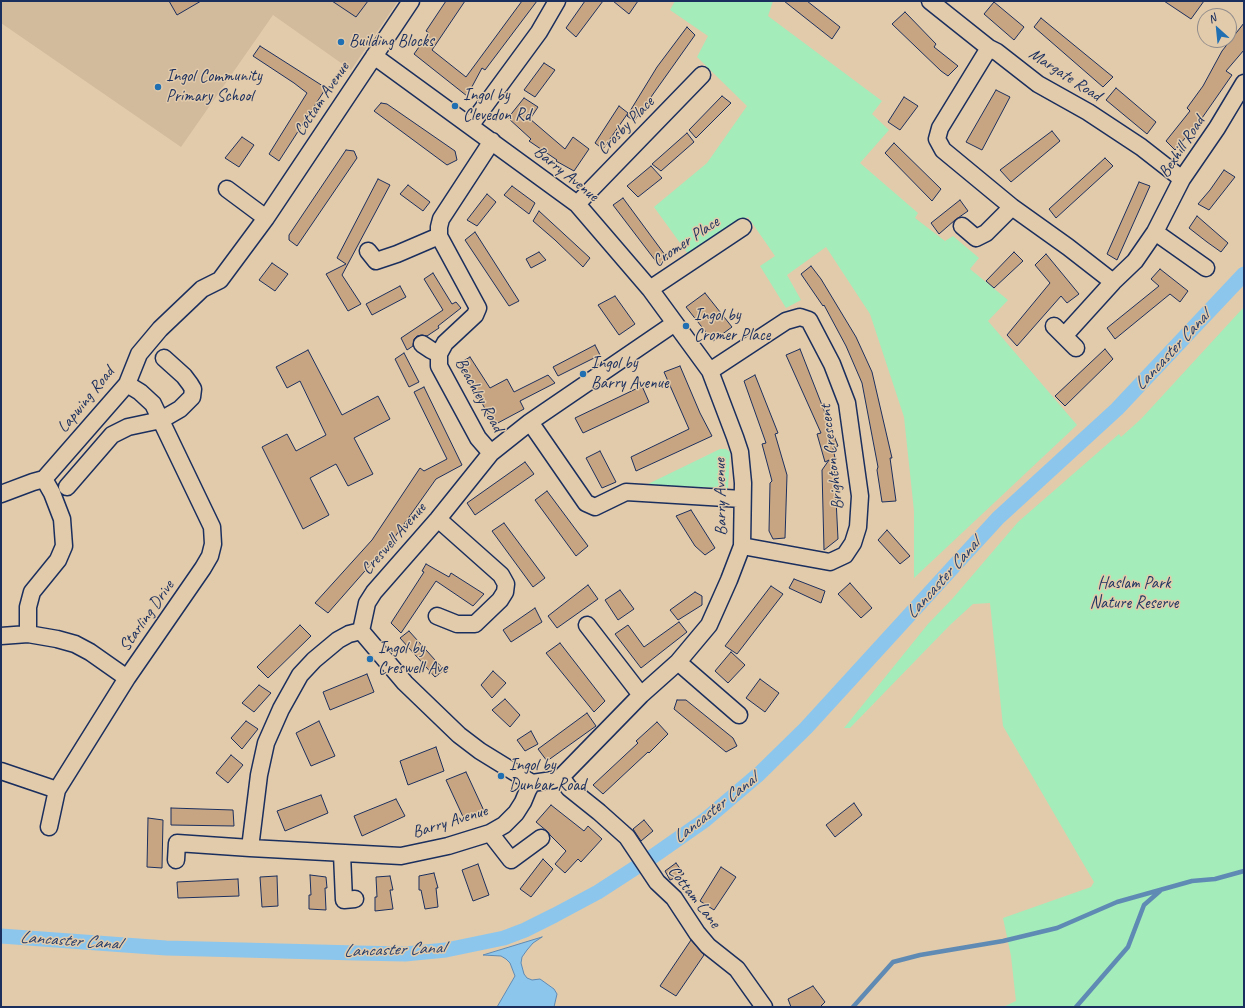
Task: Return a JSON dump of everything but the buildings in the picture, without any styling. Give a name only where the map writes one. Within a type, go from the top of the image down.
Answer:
[{"type":"street","name":"Cottam Avenue","points":[[220,280],[266,218],[411,1]]},
{"type":"street","points":[[470,126],[538,32],[557,1]]},
{"type":"street","name":"Margate Road","points":[[930,1],[989,48],[997,52],[1038,84],[1088,112],[1141,147],[1182,179]]},
{"type":"street","points":[[989,48],[940,128],[938,139],[943,150],[1012,207],[1056,238],[1113,282]]},
{"type":"street","name":"Barry Avenue","points":[[374,56],[578,204],[650,289],[710,371],[740,452],[743,483],[742,546],[709,625],[678,662],[641,695],[561,777]]},
{"type":"street","name":"Crosby Place","points":[[578,204],[702,75]]},
{"type":"street","name":"Bexhill Road","points":[[1076,348],[1059,331],[1135,261],[1154,232],[1182,179],[1218,128],[1244,83]]},
{"type":"street","points":[[368,251],[376,261],[397,254],[439,236],[441,219],[492,141]]},
{"type":"street","points":[[227,189],[266,218]]},
{"type":"street","points":[[962,226],[976,238],[986,233],[1012,207]]},
{"type":"street","name":"Cromer Place","points":[[650,289],[743,227]]},
{"type":"street","points":[[1154,232],[1206,268]]},
{"type":"street","name":"Beachley Road","points":[[439,236],[478,308],[475,315],[445,343],[439,354],[439,366],[478,438],[491,454]]},
{"type":"street","name":"Lapwing Road","points":[[44,479],[127,384],[139,354],[160,329],[202,289],[220,280]]},
{"type":"street","name":"Brighton Crescent","points":[[710,371],[786,321],[800,316],[809,320],[832,364],[847,403],[860,496],[858,528],[854,544],[845,555],[830,562],[742,546]]},
{"type":"street","name":"Creswell Avenue","points":[[361,631],[367,603],[374,592],[438,519],[491,454],[530,422],[675,323]]},
{"type":"street","name":"Beachley Road","points":[[422,344],[439,354]]},
{"type":"street","points":[[67,488],[112,435],[128,427],[161,420],[180,409],[192,397],[192,389],[184,376],[164,358]]},
{"type":"street","name":"Starling Drive","points":[[48,828],[56,790],[127,678],[203,568],[210,556],[213,544],[212,527],[153,404],[140,392],[127,384]]},
{"type":"street","points":[[530,422],[586,504],[595,507],[626,492],[742,499]]},
{"type":"street","points":[[1,494],[44,479],[52,493],[62,519],[64,546],[58,560],[32,592],[28,607],[28,634]]},
{"type":"street","points":[[437,616],[457,624],[475,624],[500,600],[505,592],[506,584],[501,575],[438,519]]},
{"type":"street","points":[[589,624],[641,695]]},
{"type":"street","points":[[250,848],[259,775],[266,743],[281,709],[300,675],[314,660],[338,640],[350,634],[361,631],[405,683],[459,735],[532,783],[553,780],[561,777]]},
{"type":"street","points":[[1,636],[28,634],[57,639],[74,644],[90,652],[127,678]]},
{"type":"street","points":[[678,662],[739,715]]},
{"type":"street","points":[[1,771],[56,790]]},
{"type":"street","name":"Cottam Lane","points":[[561,777],[569,788],[627,837],[657,882],[674,898],[697,933],[708,946],[737,969],[764,1007]]},
{"type":"street","name":"Barry Avenue","points":[[176,860],[177,843],[342,854],[401,856],[448,846],[490,833],[504,825],[516,813],[532,783]]},
{"type":"street","points":[[490,833],[511,860],[541,838]]},
{"type":"street","points":[[342,854],[344,900],[355,899]]},
{"type":"shaded area","name":"Ingol Community Primary School","points":[[1,1],[398,1],[351,70],[273,15],[181,147],[1,23]]},
{"type":"green space","points":[[675,1],[773,1],[768,16],[882,101],[872,114],[889,130],[860,163],[918,213],[915,218],[945,241],[953,236],[979,258],[970,269],[1008,300],[988,321],[1077,425],[914,578],[914,511],[904,417],[870,314],[826,247],[787,275],[801,300],[786,308],[760,266],[775,256],[748,217],[688,254],[654,207],[707,163],[747,106],[697,57],[708,36],[670,10]]},
{"type":"green space","name":"Haslam Park Nature Reserve","points":[[1243,308],[1244,1007],[1003,1007],[1016,1001],[1011,956],[1003,918],[1091,887],[1094,882],[1003,726],[990,603],[973,604],[950,625],[850,728],[844,728],[928,624],[953,598],[1018,522],[1119,434],[1121,437],[1141,419]]},
{"type":"green space","points":[[720,449],[726,449],[730,452],[728,488],[646,485]]},
{"type":"water","points":[[542,937],[533,943],[527,950],[522,957],[521,963],[524,974],[527,978],[532,980],[540,979],[554,989],[557,994],[554,1007],[497,1007],[515,976],[510,963],[506,959],[501,956],[483,955]]},
{"type":"waterway","name":"Lancaster Canal","points":[[1,936],[166,948],[405,954],[446,950],[504,938],[525,930],[555,915],[598,892],[652,857],[705,820],[759,774],[806,728],[998,518],[1117,409],[1244,274]]},
{"type":"waterway","points":[[853,1007],[893,962],[920,955],[1003,941],[1057,928],[1117,902],[1192,881],[1215,879],[1244,871]]},
{"type":"waterway","points":[[1076,1007],[1128,947],[1144,905],[1160,891]]},
{"type":"place","name":"Building Blocks","points":[[341,42]]},
{"type":"place","name":"Ingol Community Primary School","points":[[158,87]]},
{"type":"place","name":"Ingol by Clevedon Rd","points":[[455,106]]},
{"type":"place","name":"Ingol by Cromer Place","points":[[686,326]]},
{"type":"place","name":"Ingol by Barry Avenue","points":[[583,374]]},
{"type":"place","name":"Ingol by Creswell Ave","points":[[370,659]]},
{"type":"place","name":"Ingol by Dunbar Road","points":[[501,776]]}]
